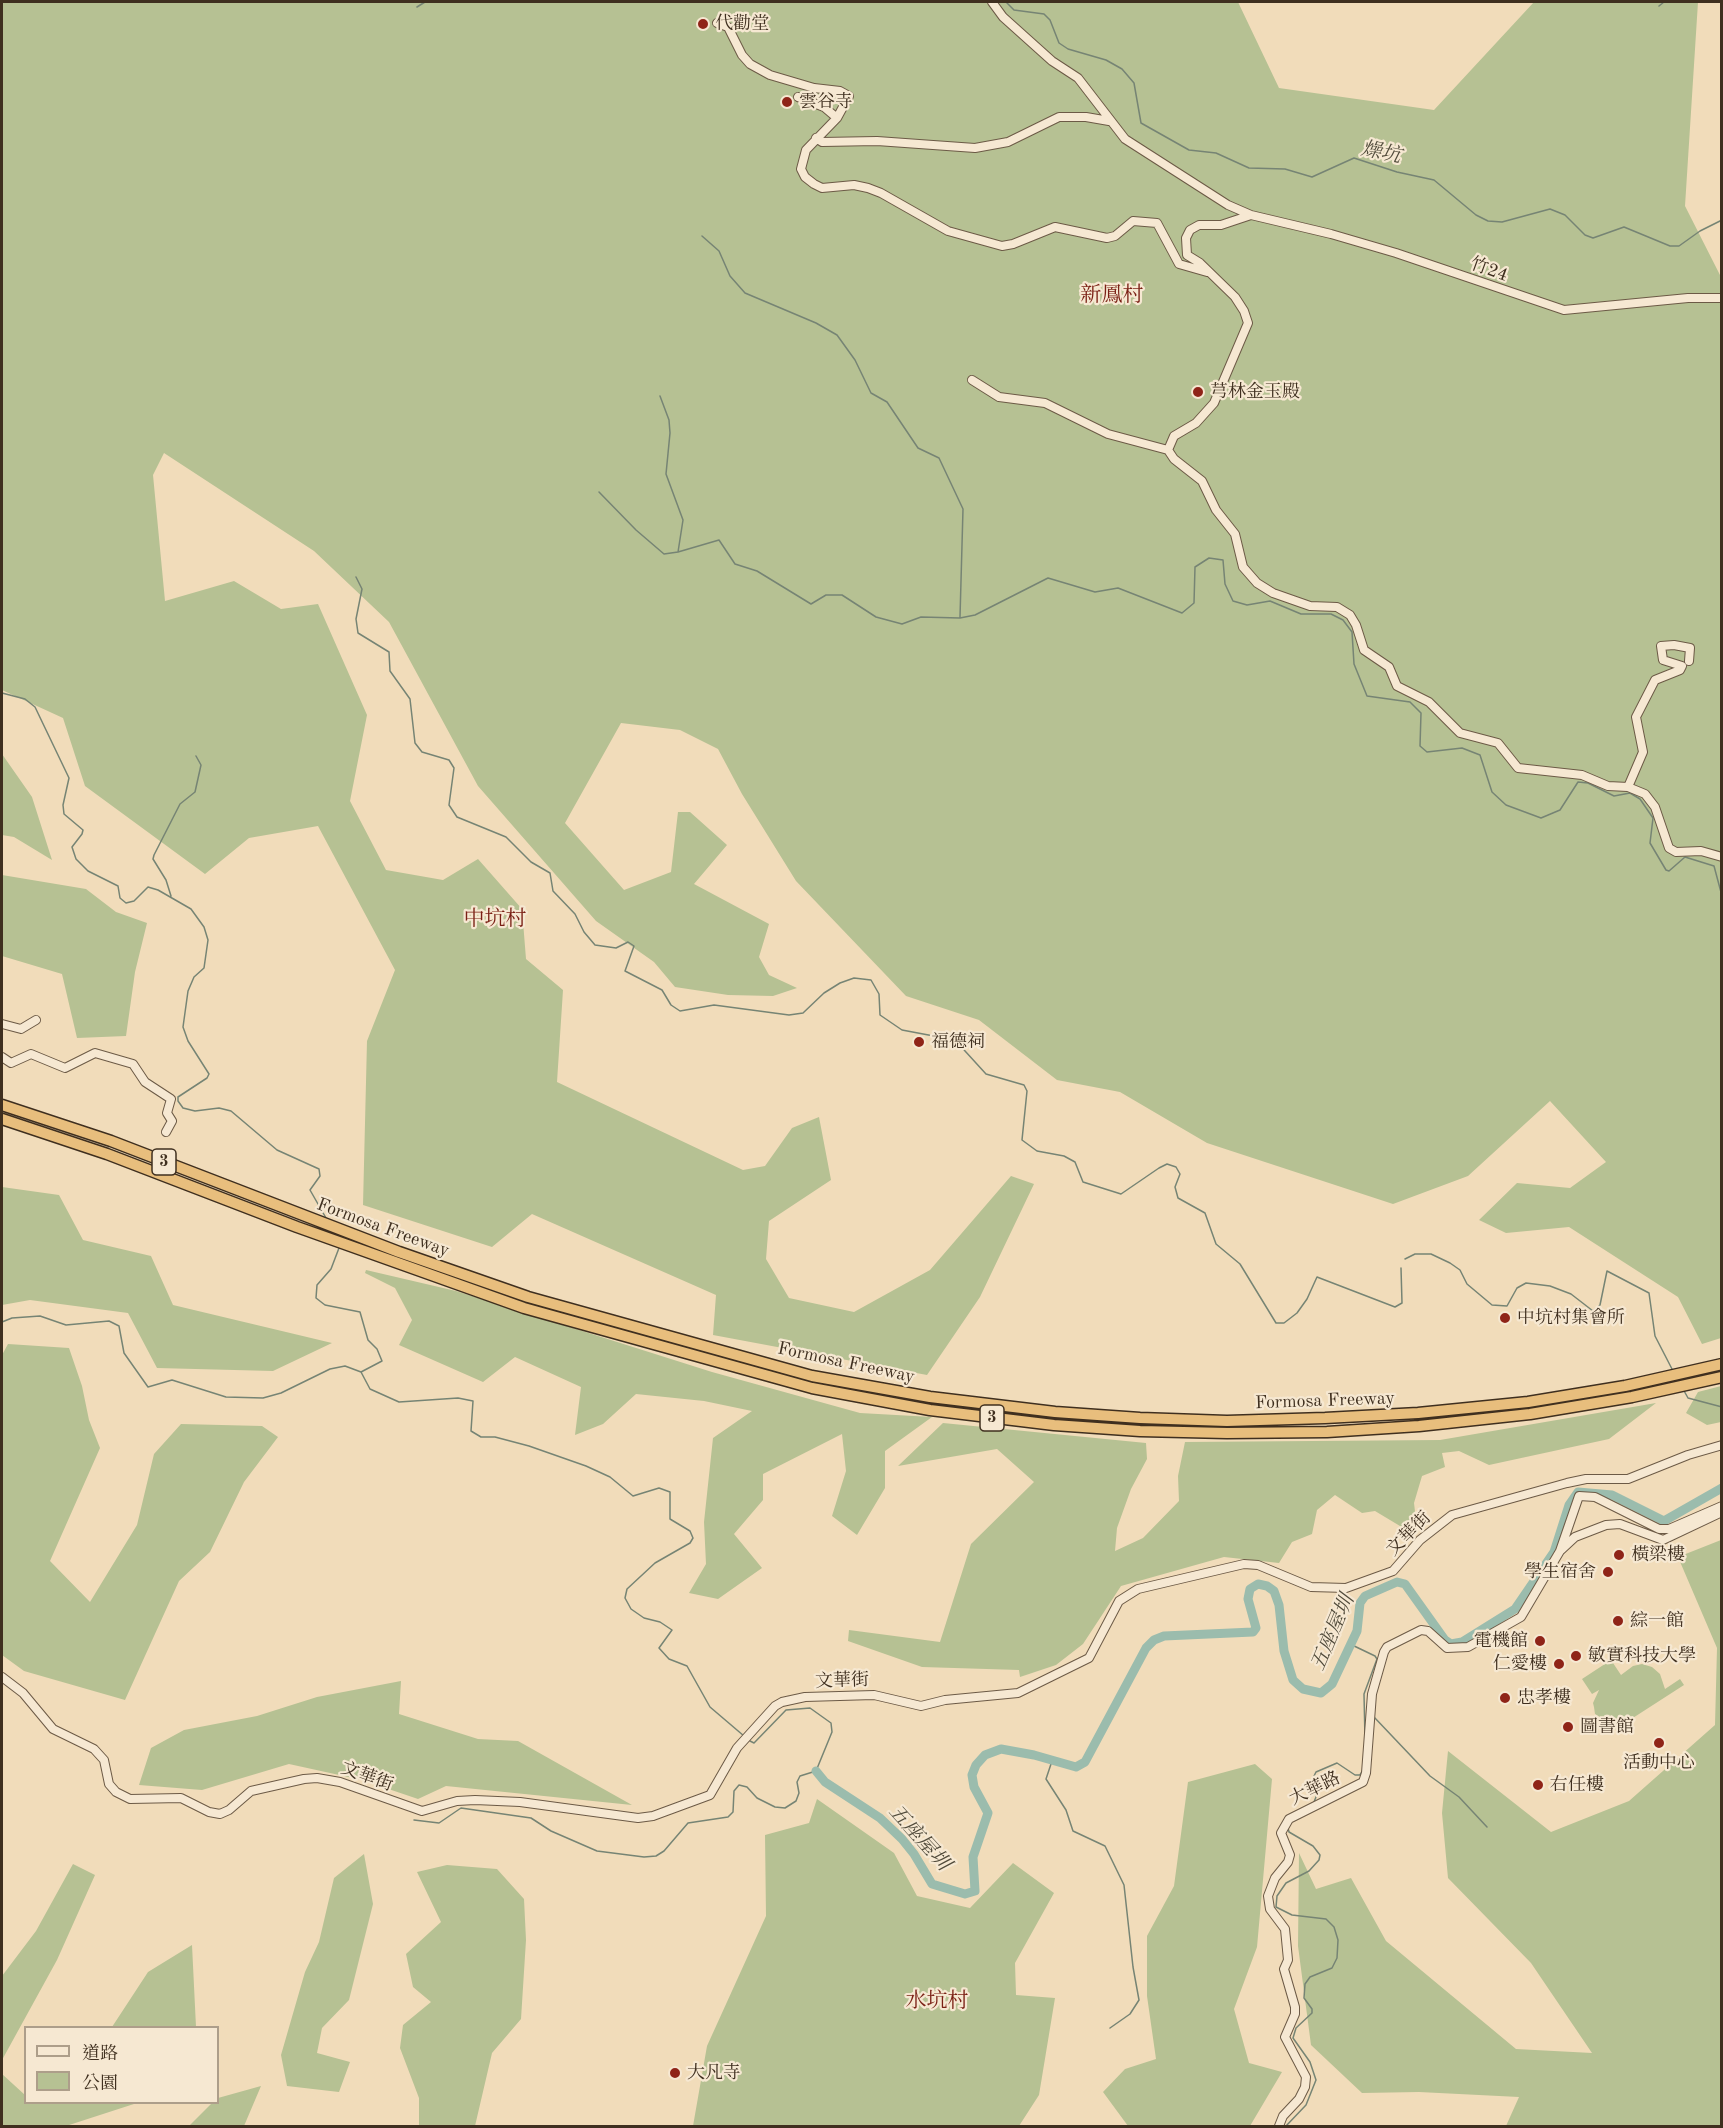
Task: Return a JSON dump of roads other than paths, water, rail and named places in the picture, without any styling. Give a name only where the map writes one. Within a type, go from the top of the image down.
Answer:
[{"type":"highway","name":"Formosa Freeway","points":[[2,1105],[122,1146],[399,1252],[598,1318],[812,1376],[994,1406],[1140,1418],[1227,1421],[1429,1412],[1528,1402],[1625,1386],[1722,1364]]},
{"type":"highway","name":"Formosa Freeway","points":[[2,1119],[107,1154],[372,1255],[524,1308],[812,1388],[930,1410],[1034,1423],[1216,1433],[1327,1432],[1419,1426],[1519,1415],[1632,1397],[1722,1377]]},
{"type":"street","points":[[992,2],[1003,16],[1052,61],[1078,78],[1110,122]]},
{"type":"street","points":[[717,23],[728,27],[742,55],[761,71],[814,88],[847,94],[848,99],[837,118],[806,150],[801,169],[805,177],[814,184],[822,188],[854,185],[881,192],[954,234],[1002,246],[1055,227],[1107,238],[1115,236],[1133,221],[1157,223],[1179,264],[1207,272]]},
{"type":"street","points":[[798,97],[824,107],[837,118]]},
{"type":"street","points":[[816,138],[822,142],[877,141],[975,148],[1019,137],[1059,117],[1086,117],[1110,122]]},
{"type":"street","name":"竹24","points":[[1110,122],[1125,139],[1141,151],[1228,205],[1251,215],[1396,253],[1564,310],[1688,298],[1722,298]]},
{"type":"street","points":[[1006,150],[1019,137]]},
{"type":"street","points":[[1168,450],[1174,436],[1196,423],[1214,403],[1248,323],[1235,297],[1200,263],[1187,255],[1186,238],[1190,230],[1199,225],[1221,225],[1251,215]]},
{"type":"street","points":[[972,380],[999,397],[1045,403],[1108,434],[1168,450],[1174,459],[1202,481],[1216,510],[1235,534],[1243,567],[1257,583],[1301,604],[1337,607],[1350,615],[1356,625],[1364,650],[1389,667],[1396,686],[1429,702],[1460,733],[1498,743],[1518,768],[1582,775],[1608,786],[1628,787],[1645,794],[1655,807],[1669,848],[1676,852],[1701,851],[1722,858]]},
{"type":"street","points":[[1628,787],[1643,752],[1635,717],[1655,680],[1680,670],[1682,666],[1663,660],[1661,646],[1674,645],[1690,648],[1689,661]]},
{"type":"street","points":[[2,1024],[21,1029],[36,1020]]},
{"type":"street","points":[[2,1057],[11,1063],[31,1054],[65,1068],[95,1053],[133,1064],[145,1082],[171,1099],[167,1113],[171,1121],[166,1132]]},
{"type":"street","name":"文華街","points":[[2,1677],[22,1693],[47,1724],[94,1749],[104,1760],[105,1776],[109,1784],[120,1795],[141,1800],[182,1798],[214,1814],[229,1810],[251,1791],[311,1778],[340,1782],[422,1811],[451,1802],[475,1800],[520,1802],[638,1818],[653,1816],[710,1795],[727,1761],[746,1738],[775,1706],[797,1698],[879,1695],[921,1706],[945,1700],[1018,1693],[1089,1658],[1119,1601],[1143,1587],[1244,1564],[1258,1566],[1311,1587],[1346,1588],[1393,1571],[1420,1540],[1452,1515],[1586,1479],[1628,1479],[1688,1455],[1722,1445]]},
{"type":"street","name":"大華路","points":[[1279,2127],[1283,2116],[1302,2093],[1306,2077],[1285,2037],[1295,2014],[1295,2007],[1284,1970],[1288,1960],[1285,1929],[1270,1909],[1268,1896],[1275,1878],[1288,1862],[1290,1855],[1281,1833],[1289,1819],[1363,1782],[1366,1773],[1371,1694],[1384,1652],[1388,1647],[1421,1630],[1428,1631],[1447,1648],[1468,1647],[1521,1617],[1560,1551],[1576,1501],[1583,1495],[1594,1497],[1659,1529],[1669,1529],[1722,1506]]},
{"type":"street","name":"大華路","points":[[1560,1551],[1575,1537],[1606,1525],[1620,1524],[1663,1540],[1722,1512]]},
{"type":"waterway","points":[[417,7],[425,2]]},
{"type":"waterway","name":"燥坑","points":[[1006,2],[1014,10],[1044,14],[1050,20],[1059,43],[1068,49],[1106,60],[1122,69],[1134,83],[1141,123],[1189,150],[1216,153],[1249,168],[1285,169],[1312,177],[1354,158],[1397,172],[1434,180],[1476,215],[1488,221],[1502,222],[1550,209],[1565,215],[1585,235],[1593,238],[1624,227],[1670,246],[1679,246],[1700,231],[1722,220]]},
{"type":"waterway","points":[[1659,6],[1664,2]]},
{"type":"waterway","points":[[702,236],[719,251],[730,276],[745,293],[816,323],[837,335],[855,360],[871,393],[887,402],[918,448],[939,458],[963,509],[960,617]]},
{"type":"waterway","points":[[660,396],[669,420],[666,474],[683,520],[678,552],[719,540],[735,564],[757,571],[811,604],[826,595],[842,595],[876,617],[902,624],[921,617],[960,618],[975,615],[1048,578],[1095,592],[1118,588],[1182,613],[1194,603],[1195,567],[1209,558],[1223,560],[1225,584],[1233,601],[1247,605],[1270,601],[1301,614],[1331,614],[1343,620],[1352,632],[1354,664],[1367,696],[1410,702],[1421,713],[1420,746],[1427,752],[1462,748],[1480,755],[1492,792],[1506,805],[1541,818],[1560,810],[1578,782],[1588,783],[1614,796],[1630,793],[1640,799],[1653,818],[1650,843],[1666,870],[1669,871],[1685,857],[1714,866],[1722,896]]},
{"type":"waterway","points":[[599,492],[636,530],[664,554],[678,552]]},
{"type":"waterway","points":[[356,577],[362,589],[356,619],[358,633],[389,652],[390,671],[410,699],[415,743],[422,752],[449,760],[454,768],[449,805],[457,817],[506,837],[531,862],[550,873],[553,891],[575,914],[584,932],[595,945],[616,948],[628,942],[634,946],[625,971],[662,990],[671,1005],[680,1011],[714,1005],[789,1015],[803,1013],[824,993],[840,983],[854,978],[871,980],[879,994],[880,1015],[902,1030],[955,1040],[986,1074],[1024,1085],[1027,1091],[1022,1140],[1037,1151],[1064,1156],[1075,1162],[1083,1182],[1121,1194],[1167,1164],[1176,1167],[1180,1174],[1175,1187],[1178,1198],[1205,1213],[1216,1244],[1240,1264],[1276,1323],[1284,1323],[1297,1313],[1307,1299],[1317,1277],[1395,1307],[1402,1303],[1401,1268]]},
{"type":"waterway","points":[[2,693],[25,699],[35,707],[69,778],[63,805],[64,814],[83,830],[72,847],[76,859],[88,871],[118,886],[120,898],[126,903],[134,901],[148,887],[158,890],[191,909],[204,927],[208,940],[204,968],[194,977],[188,991],[183,1027],[188,1041],[209,1074],[207,1078],[178,1097],[178,1101],[183,1108],[195,1111],[219,1108],[231,1111],[277,1150],[319,1169],[320,1176],[310,1190],[326,1218]]},
{"type":"waterway","points":[[171,896],[166,880],[153,859],[180,804],[195,792],[201,765],[196,756]]},
{"type":"waterway","points":[[339,1248],[331,1269],[317,1285],[316,1298],[325,1305],[360,1312],[368,1340],[377,1349],[382,1361],[361,1372],[370,1389],[399,1402],[458,1398],[473,1401],[471,1431],[481,1437],[495,1437],[529,1446],[586,1466],[610,1477],[633,1496],[659,1488],[670,1492],[670,1519],[690,1531],[693,1538],[690,1543],[655,1563],[627,1589],[625,1598],[631,1609],[644,1618],[660,1622],[672,1630],[659,1648],[669,1659],[687,1666],[710,1707],[744,1736]]},
{"type":"waterway","points":[[1405,1259],[1415,1254],[1431,1254],[1460,1270],[1467,1284],[1492,1305],[1507,1306],[1517,1288],[1526,1283],[1550,1286],[1571,1294],[1593,1311],[1600,1305],[1607,1271],[1649,1293],[1655,1336],[1672,1369]]},
{"type":"waterway","points":[[2,1322],[12,1318],[40,1316],[66,1325],[109,1321],[119,1326],[124,1353],[148,1387],[172,1380],[226,1397],[263,1398],[281,1393],[330,1369],[345,1366],[361,1372]]},
{"type":"waterway","points":[[1683,1389],[1688,1398],[1722,1407]]},
{"type":"waterway","name":"五座屋圳","points":[[816,1771],[825,1782],[880,1818],[902,1839],[932,1884],[965,1894],[975,1891],[973,1857],[988,1813],[974,1787],[972,1775],[976,1765],[985,1755],[1001,1749],[1034,1755],[1076,1767],[1085,1762],[1146,1648],[1154,1640],[1164,1636],[1253,1632],[1256,1628],[1248,1599],[1250,1589],[1258,1584],[1267,1586],[1274,1591],[1279,1605],[1284,1651],[1293,1680],[1303,1689],[1321,1693],[1332,1684],[1357,1631],[1360,1603],[1365,1596],[1397,1582],[1405,1584],[1445,1640],[1451,1644],[1462,1642],[1515,1609],[1554,1552],[1569,1505],[1578,1492],[1612,1495],[1664,1521],[1722,1488]]},
{"type":"waterway","points":[[1350,1644],[1377,1659],[1364,1694],[1365,1739]]},
{"type":"waterway","points":[[414,1820],[439,1823],[461,1808],[531,1818],[551,1831],[597,1851],[644,1857],[656,1856],[664,1851],[688,1823],[728,1817],[733,1812],[734,1791],[739,1785],[747,1787],[757,1798],[775,1807],[785,1808],[796,1801],[799,1793],[797,1782],[800,1776],[816,1771],[832,1732],[831,1723],[810,1708],[786,1710],[754,1743],[750,1741]]},
{"type":"waterway","points":[[1374,1717],[1430,1776],[1459,1797],[1487,1827]]},
{"type":"waterway","name":"五座屋圳","points":[[1052,1761],[1046,1779],[1066,1810],[1073,1831],[1105,1846],[1124,1885],[1139,2000],[1130,2014],[1110,2028]]},
{"type":"waterway","points":[[1314,1802],[1316,1797],[1313,1778],[1316,1772],[1337,1763],[1355,1775],[1360,1775],[1363,1770]]},
{"type":"waterway","points":[[1286,2126],[1306,2105],[1316,2080],[1310,2062],[1293,2038],[1296,2028],[1312,2013],[1312,2009],[1304,1998],[1305,1984],[1310,1977],[1332,1968],[1337,1958],[1338,1940],[1334,1927],[1326,1919],[1292,1915],[1276,1907],[1277,1896],[1286,1883],[1309,1871],[1319,1860],[1320,1855],[1313,1846],[1289,1832],[1288,1828]]},
{"type":"place","name":"代勸堂","points":[[703,24]]},
{"type":"place","name":"雲谷寺","points":[[787,102]]},
{"type":"place","name":"芎林金玉殿","points":[[1198,392]]},
{"type":"place","name":"福德祠","points":[[919,1042]]},
{"type":"place","name":"中坑村集會所","points":[[1505,1318]]},
{"type":"place","name":"橫梁樓","points":[[1619,1555]]},
{"type":"place","name":"學生宿舍","points":[[1608,1572]]},
{"type":"place","name":"綜一館","points":[[1618,1621]]},
{"type":"place","name":"電機館","points":[[1540,1641]]},
{"type":"place","name":"敏實科技大學","points":[[1576,1656]]},
{"type":"place","name":"仁愛樓","points":[[1559,1664]]},
{"type":"place","name":"忠孝樓","points":[[1505,1698]]},
{"type":"place","name":"圖書館","points":[[1568,1727]]},
{"type":"place","name":"活動中心","points":[[1659,1743]]},
{"type":"place","name":"右任樓","points":[[1538,1785]]},
{"type":"place","name":"大凡寺","points":[[675,2073]]},
{"type":"district","name":"新鳳村","points":[[1112,295]]},
{"type":"district","name":"中坑村","points":[[495,919]]},
{"type":"district","name":"水坑村","points":[[937,2001]]}]
